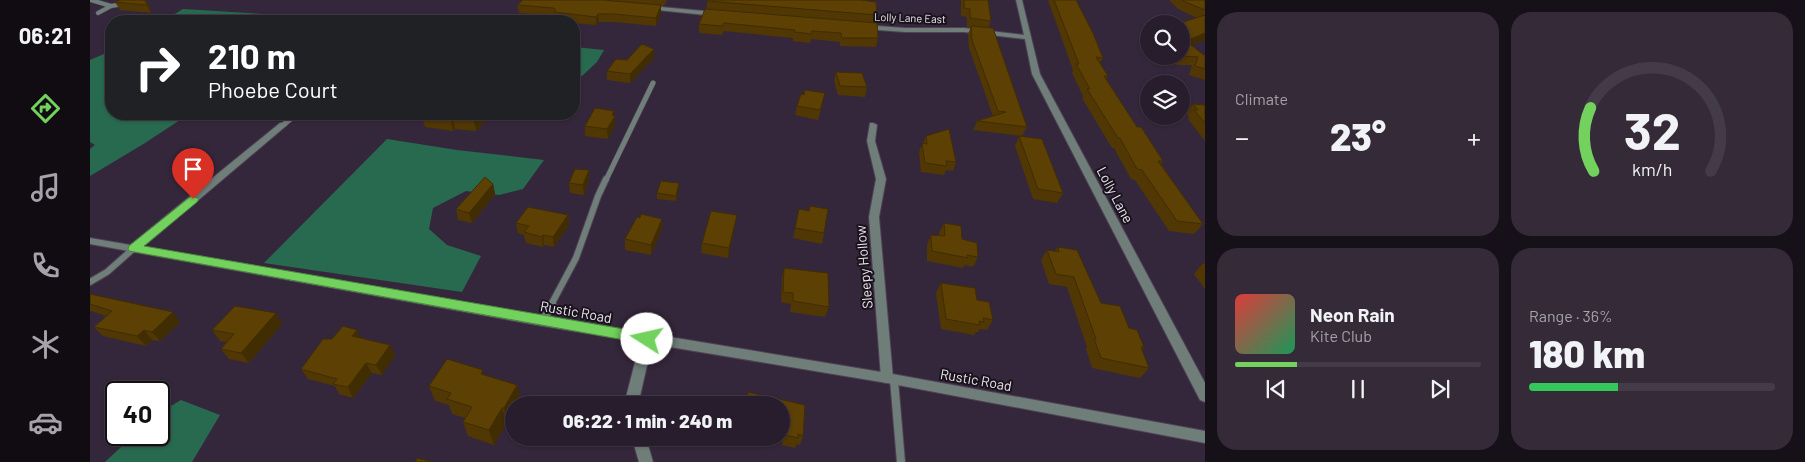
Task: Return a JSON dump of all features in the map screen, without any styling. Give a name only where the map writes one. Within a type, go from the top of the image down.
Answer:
[{"type":"street","name":"Lolly Lane","points":[[1019,0],[1036,74],[1205,396]]},
{"type":"street","points":[[639,8],[723,15]]},
{"type":"street","name":"Lolly Lane East","points":[[857,26],[905,30],[964,30],[1027,37]]},
{"type":"street","points":[[134,249],[283,125]]},
{"type":"street","name":"Sleepy Hollow","points":[[873,125],[871,141],[881,179],[874,217],[891,379]]},
{"type":"street","name":"Rustic Road","points":[[90,241],[542,321],[891,379],[1205,437]]},
{"type":"street","points":[[633,396],[647,339]]},
{"type":"street","points":[[641,446],[646,462]]},
{"type":"lane","points":[[91,0],[111,6]]},
{"type":"lane","points":[[98,13],[111,6],[128,3]]},
{"type":"lane","points":[[542,321],[576,258],[598,196],[653,83]]},
{"type":"lane","points":[[283,125],[289,120]]},
{"type":"lane","points":[[90,282],[107,272],[134,249]]},
{"type":"lane","points":[[891,379],[900,462]]},
{"type":"green space","points":[[183,9],[279,15],[173,15]]},
{"type":"green space","points":[[580,48],[604,50],[597,62],[580,76]]},
{"type":"green space","points":[[105,54],[105,120],[180,120],[90,176],[90,149],[95,145],[90,142],[90,60]]},
{"type":"green space","points":[[387,139],[457,150],[544,160],[523,189],[499,195],[466,191],[433,208],[429,229],[447,245],[481,256],[462,292],[264,263]]},
{"type":"green space","points":[[181,400],[220,415],[192,462],[105,462],[122,446],[170,446],[170,406]]},
{"type":"building","points":[[120,0],[145,0],[147,5],[115,2]]},
{"type":"building","points":[[523,0],[602,0],[661,5],[656,18],[614,14],[598,14],[596,17],[554,12],[556,10],[554,8],[517,5]]},
{"type":"building","points":[[861,0],[876,2],[877,15],[707,1]]},
{"type":"building","points":[[964,0],[988,0],[991,21],[970,18],[970,9],[964,8]]},
{"type":"building","points":[[1054,0],[1076,0],[1103,58],[1096,57],[1108,76],[1104,76],[1137,127],[1141,127],[1163,161],[1158,161],[1203,224],[1177,221],[1142,170],[1137,169],[1120,138],[1118,138],[1087,89],[1090,89],[1076,64],[1079,64]]},
{"type":"building","points":[[1205,0],[1205,10],[1183,1]]},
{"type":"building","points":[[705,9],[877,23],[878,38],[842,38],[841,33],[812,31],[812,34],[794,32],[795,30],[724,23],[722,26],[699,24]]},
{"type":"building","points":[[1205,15],[1205,33],[1190,39],[1190,20]]},
{"type":"building","points":[[971,26],[993,28],[1027,127],[977,121],[1006,112],[998,111],[972,40]]},
{"type":"building","points":[[642,44],[654,49],[630,74],[607,71],[616,59],[627,60]]},
{"type":"building","points":[[1190,44],[1205,56],[1205,69],[1195,66],[1198,57],[1190,57]]},
{"type":"building","points":[[836,72],[862,73],[867,87],[840,86]]},
{"type":"building","points":[[805,90],[825,93],[820,110],[797,106],[801,94],[804,95]]},
{"type":"building","points":[[1193,104],[1205,105],[1205,123],[1194,110],[1198,110]]},
{"type":"building","points":[[595,108],[614,111],[612,115],[615,116],[607,129],[585,126]]},
{"type":"building","points":[[949,129],[956,162],[946,161],[947,166],[925,163],[922,143],[927,144],[926,136]]},
{"type":"building","points":[[1019,136],[1042,139],[1063,193],[1038,189]]},
{"type":"building","points":[[575,169],[589,170],[583,185],[569,183]]},
{"type":"building","points":[[485,177],[493,184],[469,213],[456,209]]},
{"type":"building","points":[[661,181],[679,183],[676,196],[657,193]]},
{"type":"building","points":[[810,206],[828,209],[824,233],[795,228],[799,209],[809,211]]},
{"type":"building","points":[[528,207],[568,215],[553,237],[543,235],[542,237],[524,232],[529,226],[516,223]]},
{"type":"building","points":[[711,211],[737,215],[729,248],[702,243]]},
{"type":"building","points":[[641,214],[662,219],[651,245],[625,239],[637,217],[640,218]]},
{"type":"building","points":[[944,223],[961,226],[962,239],[977,243],[978,257],[967,255],[968,258],[932,251],[931,235],[945,236]]},
{"type":"building","points":[[1058,247],[1077,250],[1101,303],[1120,306],[1129,328],[1137,330],[1144,347],[1141,347],[1149,368],[1101,358],[1074,277],[1056,274],[1047,250],[1059,252]]},
{"type":"building","points":[[784,268],[828,273],[829,307],[793,301],[793,293],[783,292]]},
{"type":"building","points":[[941,283],[975,288],[977,300],[989,302],[993,320],[983,318],[984,322],[979,321],[980,325],[946,319]]},
{"type":"building","points":[[90,294],[173,312],[152,332],[144,330],[137,336],[94,327],[112,311],[90,304]]},
{"type":"building","points":[[235,306],[276,313],[241,353],[221,349],[234,334],[212,330]]},
{"type":"building","points":[[343,326],[357,330],[352,336],[390,345],[376,365],[366,363],[348,387],[333,384],[337,379],[301,369],[323,339],[332,339]]},
{"type":"building","points":[[447,359],[483,370],[481,374],[517,385],[511,396],[505,396],[505,406],[502,408],[489,430],[463,422],[472,407],[447,399],[451,393],[429,386]]},
{"type":"building","points":[[748,392],[766,396],[747,396]]},
{"type":"building","points":[[790,402],[805,405],[803,436],[798,434],[798,438],[790,436]]},
{"type":"building","points":[[417,458],[433,462],[415,462]]},
{"type":"route","points":[[193,199],[134,249],[647,339]]}]
